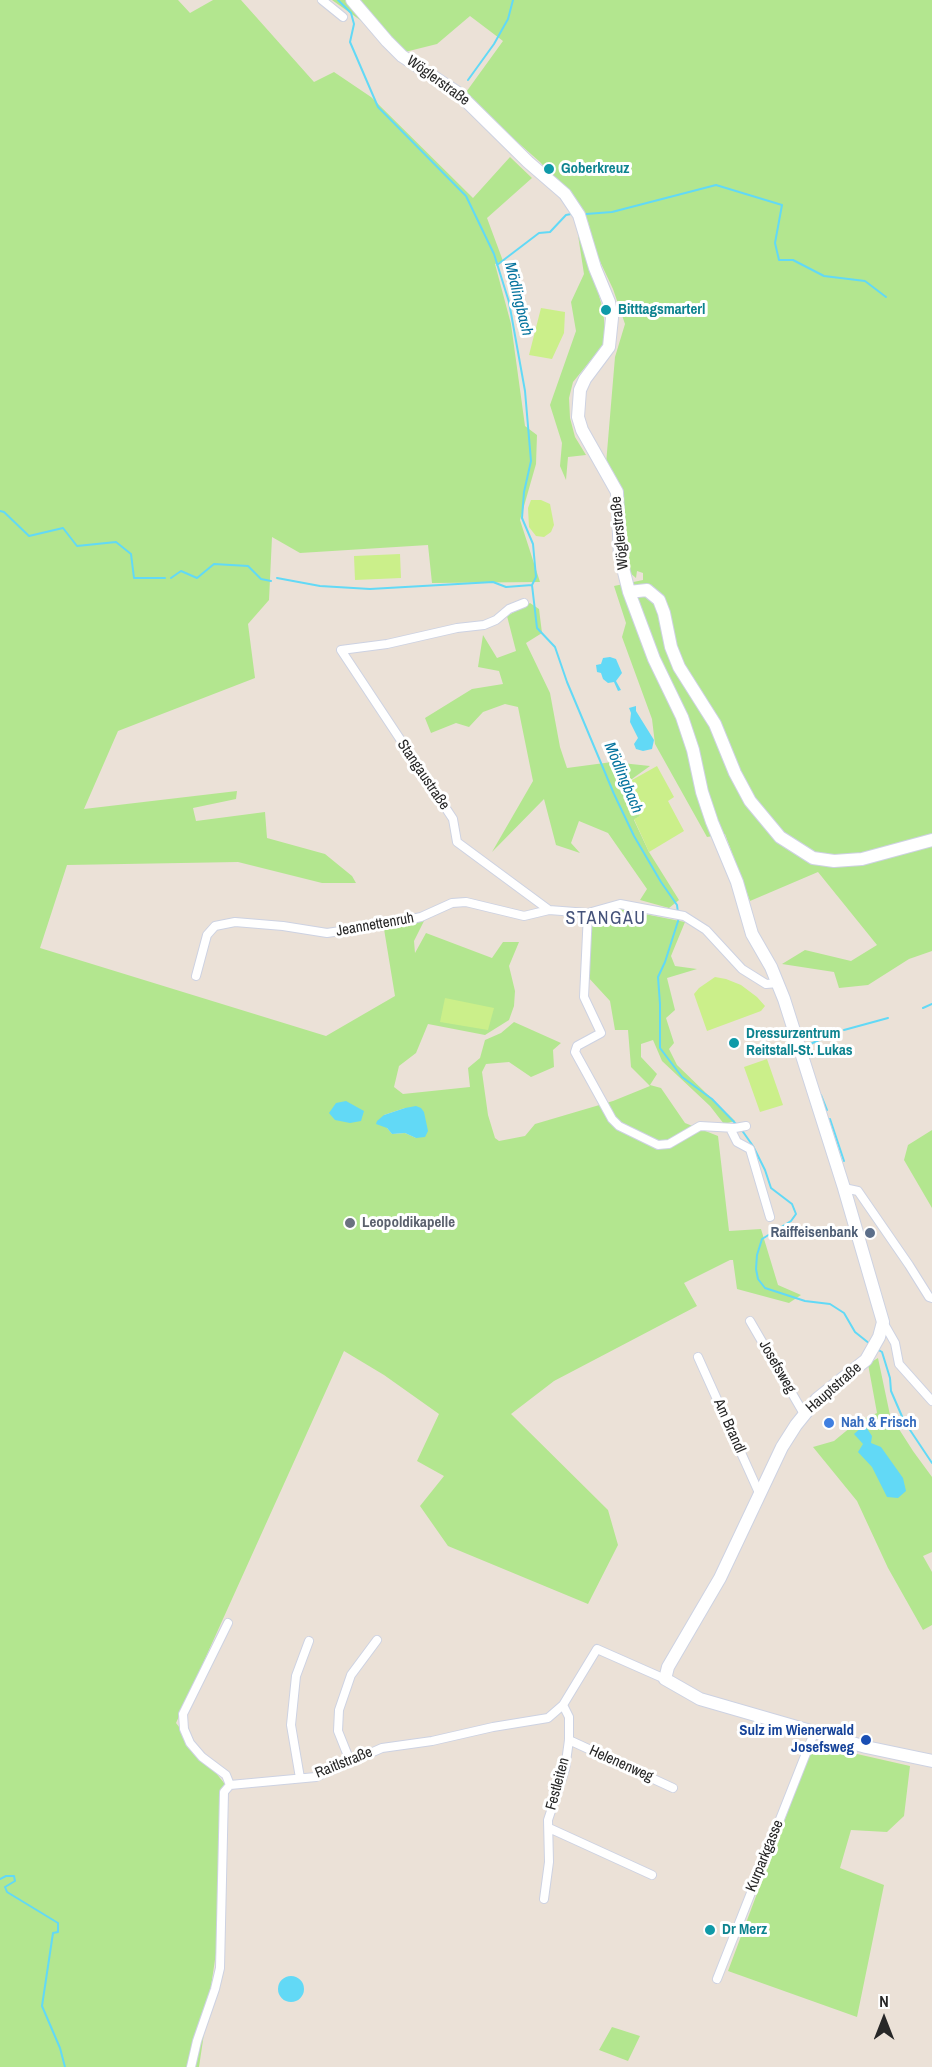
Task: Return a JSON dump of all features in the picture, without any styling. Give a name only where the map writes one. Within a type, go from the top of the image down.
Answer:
[{"type":"main road","name":"Wöglerstraße","points":[[352,0],[402,56],[458,93],[528,162],[555,184],[576,207],[595,268],[609,302],[612,318],[609,347],[585,379],[580,390],[578,417],[582,430],[617,492],[620,556],[629,592],[654,659],[682,717],[693,750],[708,812],[737,882],[752,934],[778,983]]},
{"type":"main road","points":[[629,592],[647,590],[659,600],[679,668],[716,724],[735,773],[750,801],[780,837],[813,858],[834,861],[862,859],[932,840]]},
{"type":"main road","points":[[778,983],[844,1188],[883,1322]]},
{"type":"main road","name":"Hauptstraße","points":[[665,1679],[668,1667],[720,1578],[782,1447],[804,1414],[818,1399],[866,1360],[879,1337],[883,1322]]},
{"type":"main road","points":[[665,1679],[700,1699],[866,1747],[932,1761]]},
{"type":"street","points":[[322,0],[344,17]]},
{"type":"street","name":"Stangaustraße","points":[[524,603],[509,609],[484,625],[457,628],[387,644],[341,650],[453,819],[457,842],[549,910]]},
{"type":"street","name":"Jeannettenruh","points":[[196,976],[207,935],[215,926],[235,922],[327,933],[412,919],[452,903],[466,902],[524,916],[549,910]]},
{"type":"street","points":[[549,910],[588,913],[620,904],[684,916],[706,930],[742,969],[766,984],[778,983]]},
{"type":"street","points":[[588,913],[584,997],[601,1033],[578,1046],[575,1052],[612,1119],[619,1126],[658,1145],[669,1144],[700,1126],[732,1128],[746,1126]]},
{"type":"street","points":[[732,1128],[737,1142],[750,1149],[770,1217]]},
{"type":"street","points":[[844,1188],[858,1191],[928,1297],[932,1298]]},
{"type":"street","name":"Josefsweg","points":[[750,1321],[804,1414]]},
{"type":"street","points":[[883,1322],[895,1343],[899,1364],[932,1401]]},
{"type":"street","name":"Am Brandl","points":[[698,1357],[760,1495]]},
{"type":"street","points":[[191,2067],[196,2041],[215,1989],[220,1968],[224,1792],[230,1785],[226,1775],[202,1757],[190,1743],[184,1729],[183,1714],[228,1623]]},
{"type":"street","points":[[350,1761],[338,1731],[339,1710],[351,1675],[377,1640]]},
{"type":"street","points":[[300,1778],[291,1725],[296,1677],[309,1641]]},
{"type":"street","name":"Raitlstraße","points":[[230,1785],[316,1777],[382,1748],[432,1741],[493,1727],[548,1718],[563,1705],[597,1649],[665,1679]]},
{"type":"street","name":"Festleiten","points":[[544,1899],[549,1862],[549,1828],[552,1806],[565,1768],[569,1740],[569,1717],[563,1705]]},
{"type":"street","name":"Kurparkgasse","points":[[717,1979],[814,1733]]},
{"type":"street","name":"Helenenweg","points":[[569,1740],[673,1788]]},
{"type":"street","name":"Festleiten","points":[[549,1828],[652,1875]]},
{"type":"green space","points":[[0,0],[178,0],[190,13],[213,0],[241,0],[314,82],[334,72],[371,97],[473,198],[510,157],[532,178],[487,218],[503,261],[495,264],[511,324],[525,426],[537,435],[536,464],[520,520],[540,582],[432,583],[428,545],[300,553],[272,537],[269,600],[248,624],[255,678],[118,731],[84,809],[237,791],[236,799],[193,808],[196,821],[265,812],[267,838],[325,854],[352,876],[356,883],[322,883],[238,862],[67,865],[40,948],[326,1036],[395,996],[384,929],[424,921],[414,941],[415,953],[426,933],[492,958],[503,942],[519,942],[509,966],[515,991],[514,1006],[509,1020],[485,1035],[428,1024],[416,1053],[399,1066],[394,1087],[403,1094],[470,1087],[468,1068],[480,1058],[485,1040],[501,1033],[514,1022],[561,1043],[553,1050],[554,1067],[531,1077],[509,1062],[486,1064],[482,1072],[488,1115],[495,1138],[499,1141],[525,1136],[535,1124],[613,1101],[650,1086],[631,1067],[628,1030],[615,1030],[610,1001],[587,976],[591,915],[619,909],[685,922],[671,956],[675,966],[697,969],[667,978],[675,1010],[666,1018],[674,1043],[669,1049],[677,1065],[735,1121],[724,1124],[710,1106],[662,1061],[653,1040],[641,1044],[641,1057],[657,1074],[650,1085],[661,1088],[685,1123],[718,1136],[729,1231],[761,1229],[778,1285],[801,1295],[789,1303],[737,1289],[733,1260],[730,1260],[684,1283],[697,1306],[554,1381],[511,1414],[608,1510],[618,1545],[588,1604],[448,1546],[420,1506],[444,1476],[417,1461],[439,1414],[384,1375],[344,1351],[176,1723],[224,1783],[216,1953],[199,2067],[0,2067]],"holes":[[[405,1108],[416,1138],[405,1133],[392,1134],[387,1128],[384,1115]]]},
{"type":"green space","points":[[332,0],[932,0],[932,951],[909,959],[868,985],[839,988],[834,972],[782,964],[805,950],[851,961],[877,945],[818,872],[750,901],[725,834],[707,837],[655,744],[652,719],[622,637],[626,623],[614,586],[643,580],[643,573],[637,571],[636,578],[629,572],[624,505],[614,473],[606,464],[615,357],[625,324],[613,289],[597,255],[588,222],[574,199],[540,162],[464,95],[503,41],[470,16],[437,44],[405,52]]},
{"type":"green space","points":[[578,235],[597,288],[605,329],[604,344],[573,382],[569,398],[570,418],[575,437],[586,455],[568,457],[566,480],[560,466],[562,443],[550,405],[576,331],[571,302],[584,274]]},
{"type":"green space","points":[[541,308],[565,312],[564,333],[552,359],[529,355]]},
{"type":"green space","points":[[531,500],[541,500],[550,504],[554,525],[551,532],[544,537],[536,536],[529,527],[528,508]]},
{"type":"green space","points":[[400,554],[401,578],[355,580],[354,556]]},
{"type":"green space","points":[[530,603],[539,609],[542,633],[526,643],[550,693],[560,747],[567,768],[612,762],[650,766],[625,784],[640,816],[634,820],[649,852],[679,900],[669,908],[640,900],[647,889],[608,833],[579,821],[571,843],[580,853],[556,845],[544,799],[492,852],[533,781],[518,707],[505,704],[483,712],[469,727],[456,723],[431,733],[425,718],[472,689],[503,684],[499,671],[478,667],[483,635],[497,658],[516,651],[507,616]]},
{"type":"green space","points":[[657,766],[674,797],[668,801],[684,831],[649,852],[634,819],[640,816],[625,784]]},
{"type":"green space","points":[[715,977],[741,985],[765,1006],[761,1011],[707,1031],[694,994]]},
{"type":"green space","points":[[445,998],[494,1008],[488,1030],[440,1022]]},
{"type":"green space","points":[[767,1059],[783,1105],[760,1112],[744,1067]]},
{"type":"green space","points":[[932,1130],[932,1208],[904,1160],[908,1145]]},
{"type":"green space","points":[[878,1358],[890,1415],[932,1477],[932,1552],[923,1556],[932,1572],[932,1625],[923,1630],[888,1568],[857,1501],[813,1447],[834,1441],[857,1422],[877,1413],[868,1364]]},
{"type":"green space","points":[[813,1744],[910,1766],[904,1816],[887,1832],[851,1830],[840,1868],[884,1885],[857,2017],[728,1971]]},
{"type":"green space","points":[[612,2027],[640,2036],[628,2061],[599,2050]]},
{"type":"water","points":[[603,658],[616,659],[622,673],[616,681],[621,690],[618,691],[614,682],[608,683],[603,679],[601,673],[597,672],[596,665],[601,664]]},
{"type":"water","points":[[636,706],[636,711],[654,740],[652,749],[643,751],[636,749],[634,744],[638,738],[630,722],[629,708]]},
{"type":"water","points":[[346,1101],[364,1111],[361,1121],[350,1123],[335,1120],[329,1113],[336,1103]]},
{"type":"water","points":[[416,1106],[424,1112],[428,1131],[425,1137],[416,1138],[405,1133],[392,1134],[387,1128],[376,1124],[384,1115]]},
{"type":"water","points":[[863,1426],[872,1436],[871,1443],[881,1447],[903,1478],[906,1491],[898,1498],[887,1497],[872,1467],[858,1452],[863,1444],[854,1434]]},
{"type":"water","points":[[291,1976],[300,1980],[304,1989],[300,1998],[291,2002],[282,1998],[278,1989],[282,1980]]},
{"type":"waterway","name":"Mödlingbach","points":[[338,0],[351,13],[354,24],[350,42],[378,107],[466,196],[494,254],[509,302],[525,391],[531,461],[524,492],[522,518],[533,544],[536,577],[532,585],[537,628],[555,647],[567,682],[614,794],[634,836],[677,905],[678,913]]},
{"type":"waterway","points":[[468,80],[494,44],[508,19],[513,0]]},
{"type":"waterway","points":[[586,214],[612,212],[716,185],[782,205],[775,243],[779,260],[793,260],[824,276],[865,281],[886,297]]},
{"type":"waterway","points":[[497,265],[539,233],[550,232],[566,215],[571,214]]},
{"type":"waterway","points":[[0,511],[4,512],[29,536],[63,528],[77,546],[116,542],[131,554],[134,578],[165,578]]},
{"type":"waterway","points":[[171,578],[181,571],[197,578],[214,564],[248,566],[261,579],[271,581]]},
{"type":"waterway","points":[[277,578],[320,586],[370,589],[493,582],[506,587],[532,585]]},
{"type":"waterway","name":"Mödlingbach","points":[[679,918],[658,977],[660,1048],[682,1077],[712,1099],[737,1125]]},
{"type":"waterway","points":[[923,1008],[932,1004]]},
{"type":"waterway","points":[[844,1030],[888,1018]]},
{"type":"waterway","points":[[808,1045],[833,1034]]},
{"type":"waterway","points":[[821,1095],[827,1110]]},
{"type":"waterway","points":[[830,1119],[844,1161]]},
{"type":"waterway","name":"Mödlingbach","points":[[741,1129],[753,1146],[771,1188],[792,1204],[796,1214],[791,1221],[762,1239],[757,1255],[758,1279],[765,1288],[805,1301],[830,1304],[844,1313],[855,1332],[870,1344]]},
{"type":"waterway","name":"Mödlingbach","points":[[877,1349],[882,1352],[890,1378],[891,1391],[904,1421],[932,1463]]},
{"type":"waterway","points":[[0,1879],[14,1876],[15,1881],[5,1887],[7,1892],[58,1923],[58,1932],[53,1933],[42,2006],[60,2048],[65,2067]]},
{"type":"place","name":"Goberkreuz","points":[[549,169]]},
{"type":"place","name":"Bitttagsmarterl","points":[[606,310]]},
{"type":"place","name":"Dressurzentrum Reitstall-St. Lukas","points":[[734,1043]]},
{"type":"place","name":"Leopoldikapelle","points":[[350,1223]]},
{"type":"place","name":"Raiffeisenbank","points":[[870,1233]]},
{"type":"place","name":"Nah & Frisch","points":[[829,1423]]},
{"type":"place","name":"Sulz im Wienerwald Josefsweg","points":[[866,1740]]},
{"type":"place","name":"Dr Merz","points":[[710,1930]]},
{"type":"district","name":"STANGAU","points":[[606,919]]}]
